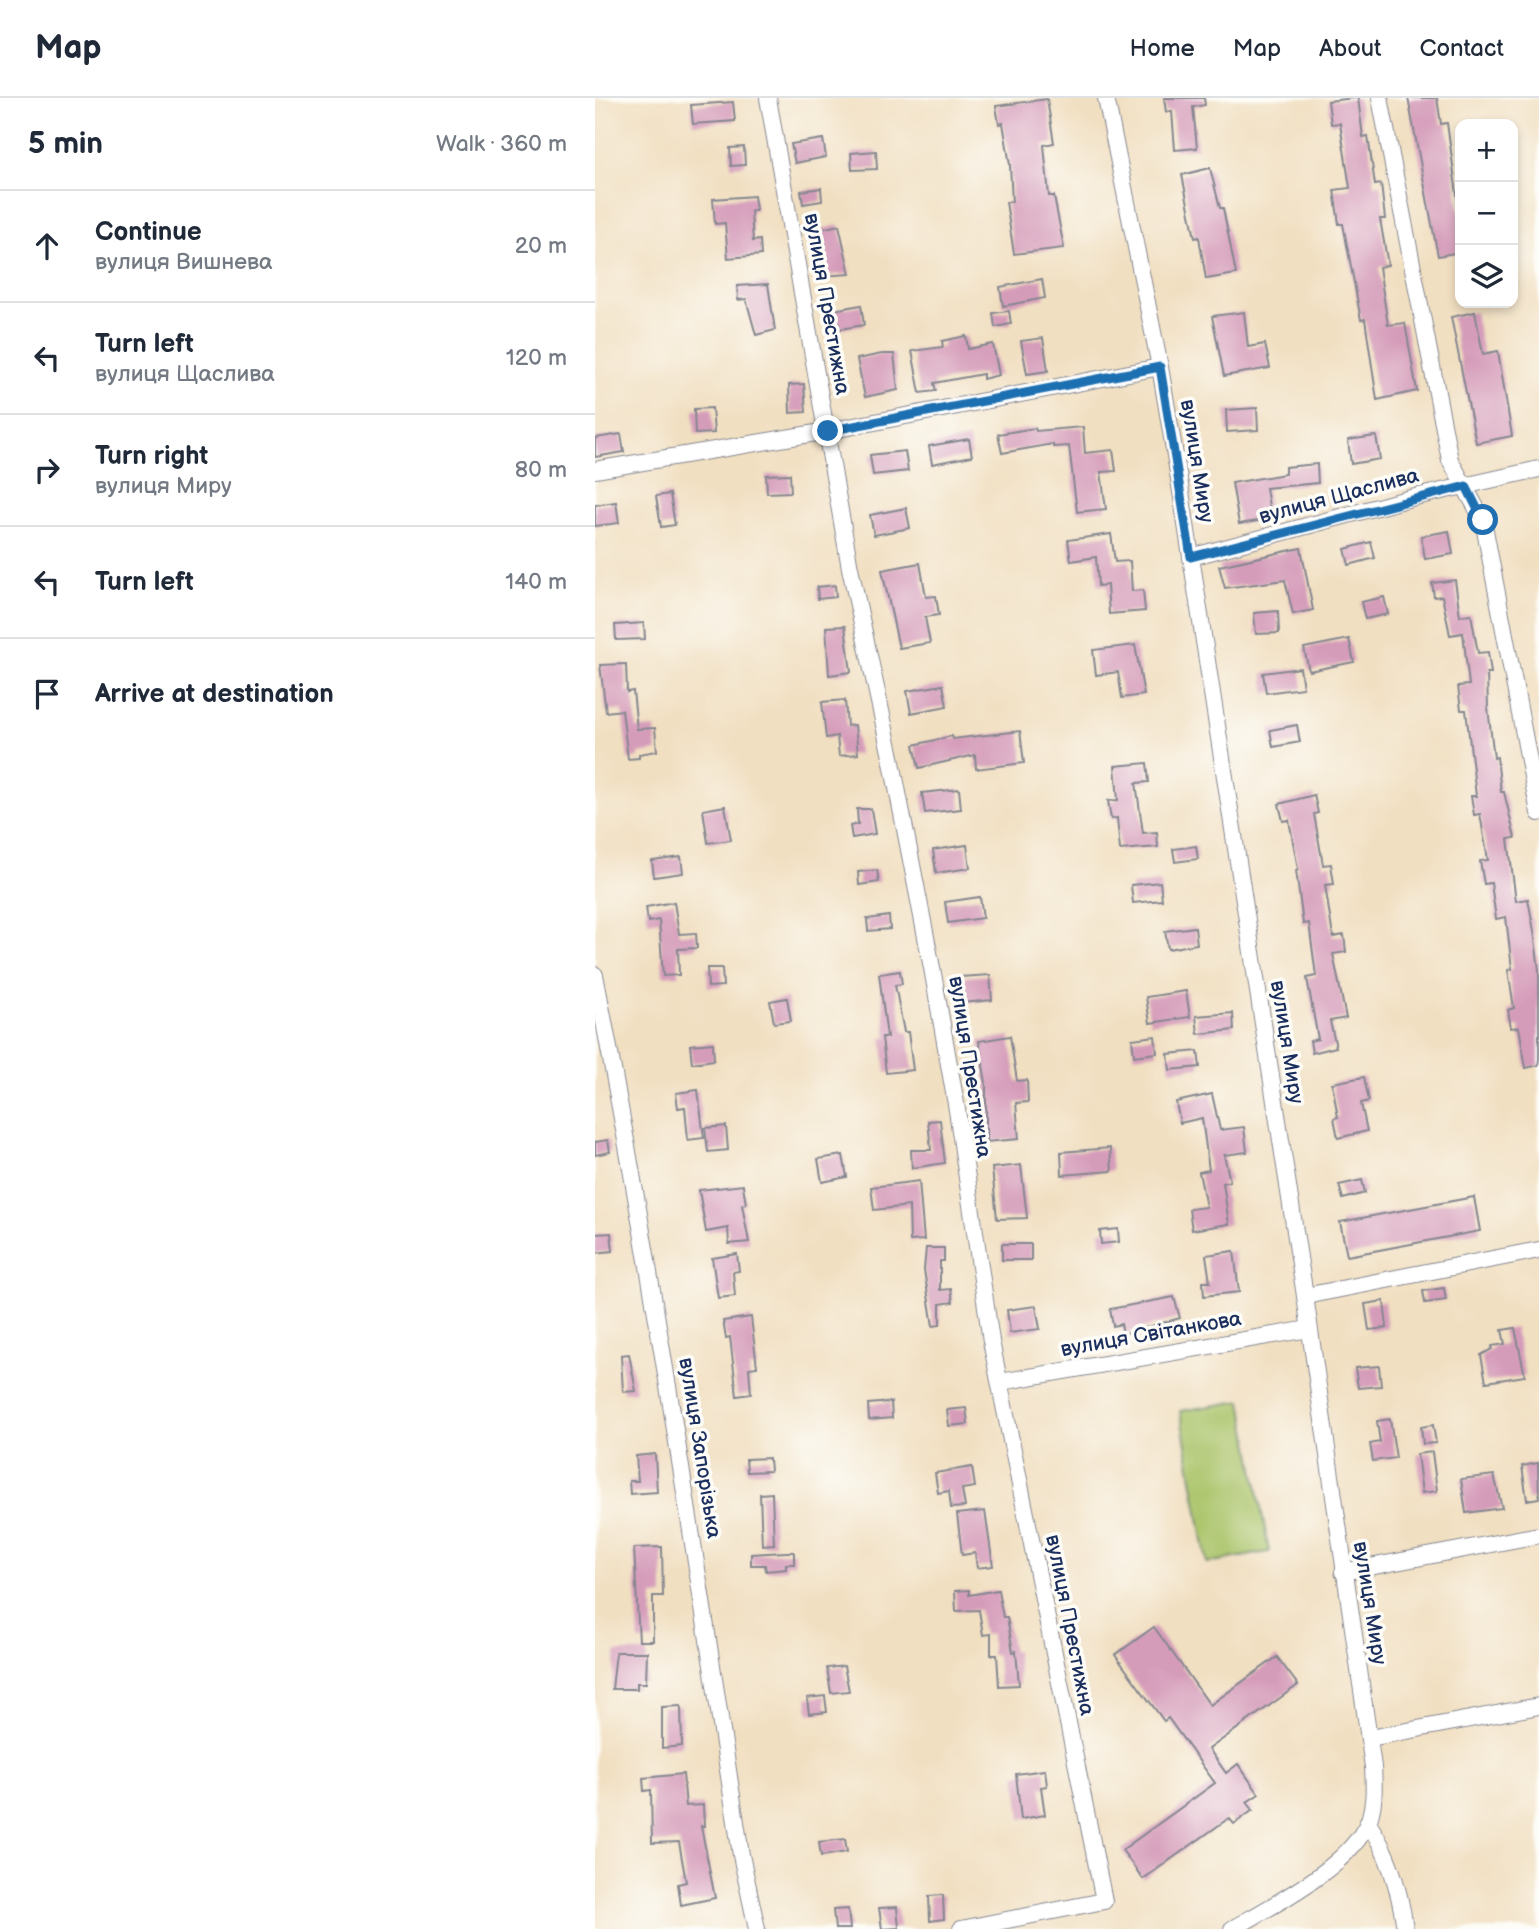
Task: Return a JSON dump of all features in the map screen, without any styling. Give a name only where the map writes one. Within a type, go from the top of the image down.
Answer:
[{"type":"street","name":"вулиця Престижна","points":[[768,98],[850,568],[891,757],[934,981],[1000,1382],[1104,1901],[961,1929]]},
{"type":"street","name":"вулиця Миру","points":[[1106,98],[1160,367],[1191,557],[1370,1738],[1374,1799],[1368,1823],[1345,1854],[1232,1929]]},
{"type":"street","points":[[1380,98],[1450,460],[1483,520],[1539,813]]},
{"type":"street","points":[[595,470],[828,431],[1160,367]]},
{"type":"street","name":"вулиця Щаслива","points":[[1191,557],[1539,469]]},
{"type":"street","name":"вулиця Запорізька","points":[[595,975],[669,1381],[741,1855],[757,1929]]},
{"type":"street","points":[[1305,1297],[1539,1250]]},
{"type":"street","name":"вулиця Світанкова","points":[[1000,1382],[1309,1329]]},
{"type":"street","points":[[1343,1572],[1539,1535]]},
{"type":"street","points":[[1370,1738],[1539,1706]]},
{"type":"street","points":[[1368,1823],[1383,1844],[1401,1898],[1405,1929]]},
{"type":"green space","points":[[1242,1401],[1269,1552],[1207,1563],[1180,1411]]},
{"type":"building","points":[[1164,98],[1204,98],[1205,105],[1193,107],[1197,148],[1175,150],[1172,111],[1166,112]]},
{"type":"building","points":[[1358,98],[1363,137],[1368,136],[1375,185],[1381,184],[1385,219],[1380,219],[1388,265],[1379,267],[1388,325],[1405,323],[1417,391],[1377,400],[1365,319],[1361,320],[1343,224],[1339,224],[1334,190],[1350,188],[1340,123],[1331,124],[1328,101]]},
{"type":"building","points":[[1408,98],[1437,98],[1441,124],[1447,123],[1455,180],[1455,253],[1438,256]]},
{"type":"building","points":[[1047,99],[1054,143],[1044,145],[1049,196],[1054,196],[1064,248],[1014,254],[1006,202],[1012,202],[1010,165],[1003,123],[999,124],[996,106]]},
{"type":"building","points":[[733,102],[735,121],[693,124],[691,105]]},
{"type":"building","points":[[823,139],[826,157],[795,163],[791,144]]},
{"type":"building","points":[[744,147],[745,165],[731,166],[730,148]]},
{"type":"building","points":[[876,151],[877,169],[852,170],[851,153]]},
{"type":"building","points":[[1210,168],[1220,208],[1223,208],[1236,274],[1206,279],[1199,237],[1195,238],[1182,175]]},
{"type":"building","points":[[821,188],[822,201],[803,204],[801,191]]},
{"type":"building","points":[[754,196],[756,210],[751,211],[753,241],[760,240],[761,255],[728,258],[725,223],[715,224],[713,199]]},
{"type":"building","points":[[839,225],[850,274],[821,276],[819,254],[814,255],[809,232]]},
{"type":"building","points":[[1042,279],[1045,298],[1003,306],[1000,287]]},
{"type":"building","points":[[768,284],[775,330],[756,335],[746,299],[738,300],[737,286]]},
{"type":"building","points":[[861,305],[864,325],[840,329],[839,324],[830,325],[828,311]]},
{"type":"building","points":[[1009,311],[1011,324],[995,327],[993,313]]},
{"type":"building","points":[[1244,312],[1248,347],[1265,344],[1270,368],[1224,376],[1212,316]]},
{"type":"building","points":[[1475,312],[1483,354],[1498,351],[1512,436],[1476,443],[1451,317]]},
{"type":"building","points":[[966,336],[968,349],[993,344],[999,375],[983,379],[983,374],[934,383],[936,391],[920,393],[912,351],[943,347],[942,341]]},
{"type":"building","points":[[1043,338],[1048,371],[1027,374],[1021,341]]},
{"type":"building","points":[[894,354],[898,390],[865,397],[857,359]]},
{"type":"building","points":[[804,384],[806,412],[790,413],[789,385]]},
{"type":"building","points":[[712,408],[714,433],[695,434],[694,409]]},
{"type":"building","points":[[1257,408],[1258,430],[1227,432],[1226,410]]},
{"type":"building","points":[[1083,427],[1085,453],[1113,450],[1116,471],[1101,472],[1106,509],[1077,512],[1069,446],[1053,447],[1053,444],[1002,453],[998,434],[1035,428],[1036,431]]},
{"type":"building","points":[[621,434],[624,452],[595,457],[595,438]]},
{"type":"building","points":[[1376,436],[1380,459],[1351,464],[1348,440]]},
{"type":"building","points":[[969,439],[972,456],[932,464],[929,446]]},
{"type":"building","points":[[905,451],[908,471],[873,475],[870,455]]},
{"type":"building","points":[[1317,464],[1318,483],[1266,488],[1271,519],[1239,524],[1232,483],[1285,474],[1285,467]]},
{"type":"building","points":[[790,474],[791,492],[767,493],[766,475]]},
{"type":"building","points":[[670,494],[675,525],[661,527],[656,496]]},
{"type":"building","points":[[616,502],[619,523],[595,526],[595,505]]},
{"type":"building","points":[[906,508],[910,528],[874,535],[870,515]]},
{"type":"building","points":[[1449,531],[1453,554],[1425,559],[1421,536]]},
{"type":"building","points":[[1111,534],[1115,562],[1130,561],[1132,591],[1143,590],[1145,611],[1109,614],[1107,585],[1098,586],[1096,557],[1071,561],[1068,540]]},
{"type":"building","points":[[1371,542],[1375,558],[1349,565],[1345,549]]},
{"type":"building","points":[[1301,548],[1313,610],[1293,614],[1285,580],[1225,588],[1219,566]]},
{"type":"building","points":[[920,563],[926,597],[936,596],[939,615],[925,617],[930,643],[899,648],[882,570]]},
{"type":"building","points":[[1455,580],[1460,616],[1471,614],[1478,653],[1488,652],[1491,673],[1487,673],[1488,708],[1501,792],[1504,792],[1515,838],[1508,839],[1516,901],[1528,899],[1534,931],[1539,970],[1539,1065],[1526,1068],[1519,1027],[1511,1028],[1508,1010],[1514,1008],[1508,970],[1512,969],[1506,917],[1496,919],[1491,883],[1484,884],[1480,861],[1488,860],[1480,814],[1474,815],[1471,796],[1476,796],[1466,710],[1461,710],[1458,686],[1469,685],[1463,633],[1450,635],[1442,596],[1434,597],[1432,583]]},
{"type":"building","points":[[835,585],[836,597],[818,599],[817,587]]},
{"type":"building","points":[[1384,597],[1388,614],[1365,619],[1361,602]]},
{"type":"building","points":[[1278,611],[1279,633],[1256,634],[1254,613]]},
{"type":"building","points":[[644,623],[645,639],[616,640],[615,625]]},
{"type":"building","points":[[845,626],[851,672],[829,675],[826,627]]},
{"type":"building","points":[[1349,639],[1354,662],[1309,671],[1304,648]]},
{"type":"building","points":[[1135,645],[1144,695],[1122,698],[1118,672],[1096,675],[1093,650]]},
{"type":"building","points":[[626,664],[627,692],[633,691],[637,729],[655,728],[657,751],[628,759],[622,710],[606,712],[600,665]]},
{"type":"building","points":[[1300,668],[1303,688],[1266,693],[1263,673]]},
{"type":"building","points":[[943,685],[947,706],[911,713],[907,691]]},
{"type":"building","points":[[845,700],[847,726],[855,725],[858,754],[839,756],[837,736],[826,738],[822,702]]},
{"type":"building","points":[[1297,725],[1300,742],[1273,747],[1270,730]]},
{"type":"building","points":[[1020,731],[1024,763],[976,769],[975,755],[919,768],[914,745],[952,736],[953,739]]},
{"type":"building","points":[[1147,763],[1149,782],[1136,783],[1143,833],[1157,832],[1158,847],[1120,850],[1117,818],[1111,819],[1108,801],[1118,800],[1115,766]]},
{"type":"building","points":[[959,789],[961,809],[925,813],[922,793]]},
{"type":"building","points":[[1314,795],[1318,813],[1314,814],[1323,865],[1331,864],[1334,884],[1325,885],[1333,937],[1344,935],[1346,952],[1333,954],[1346,1018],[1330,1021],[1336,1047],[1312,1053],[1310,1041],[1318,1039],[1307,978],[1316,976],[1309,923],[1303,924],[1298,869],[1289,820],[1283,821],[1279,804]]},
{"type":"building","points":[[725,806],[731,840],[708,843],[703,810]]},
{"type":"building","points":[[857,809],[871,809],[875,834],[852,838],[850,826],[858,824]]},
{"type":"building","points":[[967,845],[970,868],[936,873],[933,850]]},
{"type":"building","points":[[1196,846],[1198,859],[1175,862],[1173,849]]},
{"type":"building","points":[[681,857],[683,873],[654,877],[652,861]]},
{"type":"building","points":[[877,870],[879,882],[859,885],[858,872]]},
{"type":"building","points":[[1160,882],[1162,900],[1133,903],[1131,885]]},
{"type":"building","points":[[980,897],[983,918],[948,923],[945,902]]},
{"type":"building","points":[[674,902],[679,934],[696,933],[697,948],[678,949],[679,975],[663,976],[659,920],[648,922],[646,907]]},
{"type":"building","points":[[889,916],[890,929],[868,931],[867,919]]},
{"type":"building","points":[[1195,927],[1197,944],[1168,949],[1165,931]]},
{"type":"building","points":[[707,968],[722,968],[723,986],[708,987]]},
{"type":"building","points":[[900,971],[902,984],[895,985],[904,1032],[908,1032],[913,1070],[886,1073],[882,1037],[887,1037],[879,974]]},
{"type":"building","points":[[990,975],[992,1000],[962,1003],[960,977]]},
{"type":"building","points":[[1186,991],[1190,1017],[1150,1023],[1146,997]]},
{"type":"building","points":[[787,998],[791,1021],[774,1023],[770,1001]]},
{"type":"building","points":[[1233,1013],[1234,1030],[1198,1034],[1196,1016]]},
{"type":"building","points":[[1010,1036],[1017,1081],[1027,1080],[1028,1102],[1016,1103],[1019,1139],[986,1142],[986,1083],[979,1041]]},
{"type":"building","points":[[1155,1036],[1157,1053],[1134,1056],[1132,1039]]},
{"type":"building","points":[[713,1043],[714,1060],[692,1063],[690,1045]]},
{"type":"building","points":[[1198,1051],[1200,1067],[1170,1070],[1168,1054]]},
{"type":"building","points":[[1364,1077],[1369,1101],[1361,1103],[1367,1131],[1338,1138],[1334,1118],[1338,1117],[1332,1083]]},
{"type":"building","points":[[698,1090],[704,1138],[688,1140],[685,1107],[678,1108],[676,1093]]},
{"type":"building","points":[[1212,1094],[1220,1130],[1244,1127],[1247,1152],[1224,1155],[1230,1181],[1223,1183],[1229,1224],[1192,1230],[1189,1209],[1206,1207],[1199,1172],[1209,1170],[1202,1118],[1180,1123],[1176,1102]]},
{"type":"building","points":[[940,1120],[945,1163],[912,1168],[911,1150],[931,1150],[928,1121]]},
{"type":"building","points":[[726,1126],[728,1150],[708,1152],[705,1128]]},
{"type":"building","points":[[608,1140],[610,1152],[595,1155],[595,1142]]},
{"type":"building","points":[[1110,1148],[1112,1171],[1062,1175],[1061,1152]]},
{"type":"building","points":[[843,1155],[847,1177],[822,1182],[818,1159]]},
{"type":"building","points":[[1021,1165],[1027,1218],[997,1219],[992,1168]]},
{"type":"building","points":[[1362,1180],[1365,1193],[1343,1199],[1339,1185]]},
{"type":"building","points":[[919,1181],[924,1240],[910,1241],[909,1206],[874,1210],[871,1187]]},
{"type":"building","points":[[743,1185],[746,1204],[742,1205],[749,1242],[729,1244],[728,1228],[706,1232],[699,1190]]},
{"type":"building","points":[[1474,1197],[1480,1231],[1347,1256],[1340,1222]]},
{"type":"building","points":[[1118,1229],[1119,1242],[1101,1244],[1100,1231]]},
{"type":"building","points":[[611,1233],[613,1251],[595,1253],[595,1234]]},
{"type":"building","points":[[1002,1244],[1031,1244],[1031,1260],[1002,1260]]},
{"type":"building","points":[[926,1248],[944,1248],[944,1261],[940,1261],[940,1290],[951,1289],[953,1302],[940,1304],[940,1325],[933,1326],[924,1270]]},
{"type":"building","points":[[1234,1251],[1239,1292],[1204,1296],[1203,1282],[1210,1282],[1206,1255]]},
{"type":"building","points":[[737,1254],[739,1271],[733,1272],[735,1296],[718,1298],[712,1258]]},
{"type":"building","points":[[1444,1288],[1446,1300],[1425,1303],[1423,1291]]},
{"type":"building","points":[[1174,1297],[1180,1318],[1123,1334],[1121,1324],[1113,1326],[1110,1309]]},
{"type":"building","points":[[1384,1301],[1387,1328],[1369,1330],[1365,1304]]},
{"type":"building","points":[[1036,1306],[1040,1329],[1010,1333],[1007,1310]]},
{"type":"building","points":[[751,1317],[757,1367],[749,1368],[751,1394],[737,1396],[730,1337],[726,1338],[723,1321]]},
{"type":"building","points":[[1515,1328],[1525,1376],[1486,1382],[1481,1355],[1492,1349],[1492,1346],[1505,1344],[1502,1330]]},
{"type":"building","points":[[629,1354],[636,1391],[623,1392],[621,1355]]},
{"type":"building","points":[[1379,1366],[1381,1386],[1358,1388],[1355,1368]]},
{"type":"building","points":[[891,1402],[892,1418],[869,1420],[868,1404]]},
{"type":"building","points":[[966,1408],[968,1424],[949,1426],[947,1410]]},
{"type":"building","points":[[1390,1419],[1396,1458],[1373,1461],[1370,1444],[1380,1442],[1377,1421]]},
{"type":"building","points":[[1433,1425],[1436,1443],[1423,1444],[1421,1427]]},
{"type":"building","points":[[1432,1452],[1437,1491],[1422,1493],[1417,1454]]},
{"type":"building","points":[[655,1454],[657,1492],[630,1494],[629,1481],[638,1481],[636,1456]]},
{"type":"building","points":[[769,1458],[770,1471],[747,1472],[746,1459]]},
{"type":"building","points":[[1538,1463],[1539,1498],[1527,1500],[1522,1466]]},
{"type":"building","points":[[972,1467],[975,1487],[962,1489],[965,1507],[951,1508],[949,1491],[938,1493],[935,1473]]},
{"type":"building","points":[[1494,1475],[1502,1508],[1466,1513],[1461,1479]]},
{"type":"building","points":[[772,1493],[774,1544],[762,1545],[760,1494]]},
{"type":"building","points":[[985,1511],[993,1566],[977,1568],[975,1553],[962,1555],[957,1514]]},
{"type":"building","points":[[662,1547],[663,1596],[653,1596],[653,1641],[639,1641],[634,1548]]},
{"type":"building","points":[[794,1552],[794,1564],[786,1564],[786,1569],[766,1571],[765,1565],[751,1565],[751,1554]]},
{"type":"building","points":[[969,1590],[969,1595],[998,1590],[1003,1617],[1007,1617],[1013,1652],[1016,1651],[1019,1685],[999,1686],[997,1655],[991,1655],[991,1634],[983,1635],[979,1610],[956,1611],[955,1591]]},
{"type":"building","points":[[1154,1627],[1210,1705],[1277,1657],[1298,1685],[1209,1749],[1226,1773],[1238,1764],[1259,1794],[1247,1802],[1253,1810],[1234,1824],[1229,1818],[1143,1879],[1122,1850],[1215,1783],[1168,1718],[1164,1721],[1115,1655]]},
{"type":"building","points":[[616,1652],[647,1652],[646,1683],[637,1683],[637,1689],[612,1689]]},
{"type":"building","points":[[844,1666],[849,1691],[831,1693],[827,1668]]},
{"type":"building","points":[[825,1696],[827,1712],[809,1714],[807,1698]]},
{"type":"building","points":[[681,1706],[682,1746],[662,1748],[662,1707]]},
{"type":"building","points":[[1045,1770],[1047,1786],[1041,1787],[1045,1815],[1021,1819],[1016,1774]]},
{"type":"building","points":[[683,1774],[686,1806],[703,1805],[704,1826],[701,1826],[715,1898],[681,1905],[678,1884],[686,1882],[679,1842],[652,1843],[651,1790],[644,1791],[643,1778]]},
{"type":"building","points":[[845,1839],[847,1852],[821,1856],[819,1842]]},
{"type":"building","points":[[943,1895],[944,1919],[930,1921],[929,1896]]},
{"type":"building","points":[[897,1907],[899,1928],[882,1929],[879,1908]]},
{"type":"building","points":[[848,1909],[850,1929],[835,1929],[833,1910]]},
{"type":"route","points":[[828,431],[1160,367],[1191,557],[1411,498],[1466,486],[1483,520]]}]
